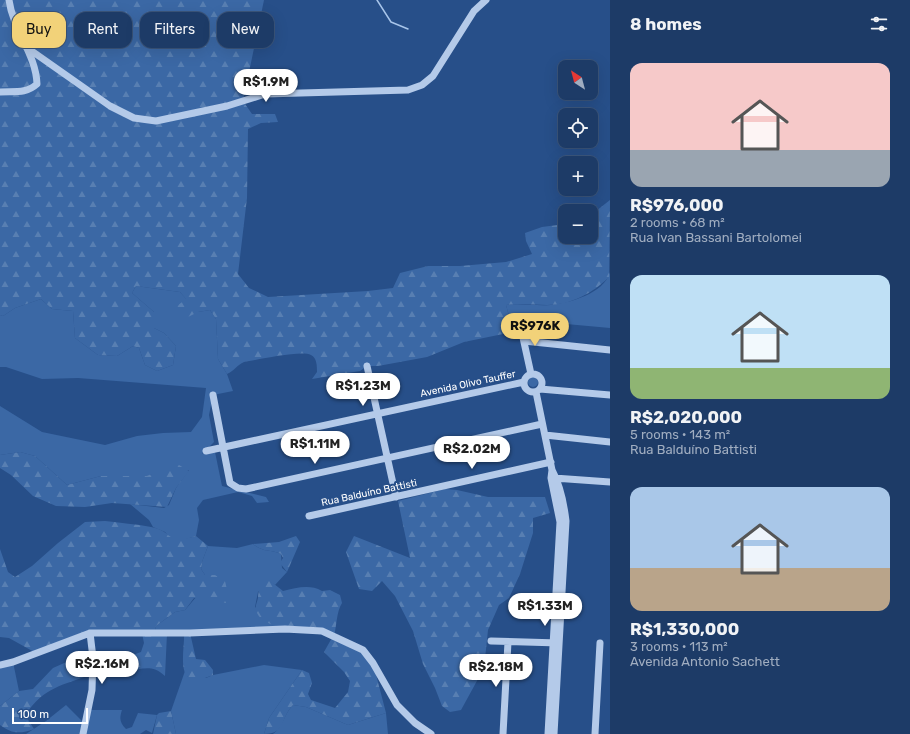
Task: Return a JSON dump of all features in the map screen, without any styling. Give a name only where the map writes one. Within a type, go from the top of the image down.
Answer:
[{"type":"street","points":[[9,0],[12,12]]},
{"type":"street","points":[[27,48],[110,106],[134,118],[156,121],[227,106],[265,94],[408,90],[422,85],[433,76],[474,11],[486,0]]},
{"type":"street","points":[[0,92],[24,92],[32,89],[37,84],[37,74],[26,48]]},
{"type":"street","points":[[520,324],[531,374]]},
{"type":"street","points":[[524,341],[610,350]]},
{"type":"street","points":[[367,366],[396,498]]},
{"type":"street","points":[[554,734],[561,555],[560,522],[554,478],[542,424],[538,390],[542,382],[541,378],[535,374],[531,374],[526,377],[524,382],[526,388],[538,390],[610,396]]},
{"type":"street","name":"Avenida Olivo Tauffer","points":[[206,451],[524,382]]},
{"type":"street","points":[[213,395],[222,448],[230,483],[242,489],[388,459],[542,424]]},
{"type":"street","points":[[545,435],[610,442]]},
{"type":"street","name":"Rua Balduíno Battisti","points":[[309,516],[396,498],[551,462]]},
{"type":"street","points":[[554,478],[610,482]]},
{"type":"street","points":[[0,665],[13,662],[90,633],[190,633],[285,629],[322,631],[362,650],[373,663],[397,705],[415,723],[431,734]]},
{"type":"street","points":[[83,734],[92,690],[93,658],[90,633]]},
{"type":"street","points":[[491,640],[508,642],[557,643]]},
{"type":"street","points":[[503,734],[508,642]]},
{"type":"street","points":[[595,734],[600,643]]},
{"type":"street","points":[[548,734],[556,659]]},
{"type":"green space","points":[[0,0],[264,0],[262,12],[217,12],[217,48],[254,48],[243,101],[252,114],[275,114],[278,122],[261,123],[248,129],[247,198],[238,274],[249,288],[268,297],[393,288],[400,273],[428,266],[460,266],[506,262],[532,254],[526,241],[525,233],[542,227],[558,225],[558,244],[598,244],[598,209],[610,200],[609,277],[589,293],[565,303],[547,305],[506,305],[512,327],[503,334],[464,342],[427,357],[378,366],[367,366],[360,371],[312,379],[317,372],[316,362],[313,356],[306,354],[289,354],[244,362],[227,374],[218,359],[216,319],[210,310],[198,312],[184,319],[173,309],[186,299],[180,292],[136,286],[132,293],[154,312],[154,328],[164,333],[176,346],[173,365],[157,371],[145,365],[139,348],[133,346],[117,356],[98,355],[75,338],[73,311],[52,309],[41,299],[15,308],[3,316],[0,315]]},
{"type":"green space","points":[[610,272],[610,328],[533,321],[512,327],[506,305],[550,305],[567,302],[593,292],[601,286]]},
{"type":"green space","points":[[136,286],[180,292],[198,312],[210,310],[216,319],[218,359],[227,374],[233,391],[213,395],[209,415],[214,442],[202,454],[215,452],[222,486],[266,497],[269,502],[257,503],[252,496],[238,492],[203,500],[197,508],[199,520],[196,536],[180,541],[171,539],[165,532],[153,527],[149,520],[130,504],[164,508],[169,505],[176,488],[189,470],[162,472],[146,476],[101,476],[67,485],[35,456],[20,452],[0,455],[0,406],[42,432],[105,445],[137,436],[191,432],[202,417],[206,388],[78,378],[42,379],[6,367],[0,367],[0,315],[3,316],[15,308],[41,299],[52,309],[73,311],[75,338],[98,355],[117,356],[133,346],[139,348],[145,365],[157,371],[173,365],[176,346],[164,333],[154,328],[154,312],[132,293]]},
{"type":"green space","points":[[531,377],[535,377],[537,378],[537,386],[531,387],[528,384],[528,380]]},
{"type":"green space","points":[[20,452],[35,456],[67,485],[101,476],[146,476],[179,465],[189,471],[176,488],[167,507],[112,503],[85,507],[56,506],[33,496],[11,475],[0,468],[0,455]]},
{"type":"green space","points":[[445,489],[457,490],[488,497],[545,497],[550,513],[533,518],[533,533],[520,574],[509,598],[499,605],[488,630],[484,668],[461,710],[450,712],[442,706],[423,664],[413,631],[395,596],[382,581],[372,591],[359,589],[346,552],[354,536],[410,558],[398,501]]},
{"type":"green space","points":[[105,521],[151,527],[159,529],[170,537],[179,539],[196,536],[208,546],[201,569],[205,575],[215,575],[225,581],[228,594],[226,603],[194,598],[185,610],[175,612],[156,626],[155,633],[167,633],[165,676],[154,669],[149,668],[127,671],[121,670],[130,656],[141,652],[144,643],[142,633],[90,633],[36,653],[9,638],[0,637],[0,549],[8,572],[15,577],[32,566],[85,522]]},
{"type":"green space","points":[[296,536],[300,542],[287,572],[280,563],[283,558],[281,554],[260,549],[253,544],[279,542]]},
{"type":"green space","points":[[253,544],[260,549],[281,554],[282,568],[287,572],[275,585],[269,581],[258,592],[255,607],[285,629],[155,633],[156,626],[175,612],[185,610],[215,575],[205,575],[201,569],[208,546],[237,548]]},
{"type":"green space","points":[[269,580],[283,591],[308,587],[322,591],[330,590],[340,595],[342,603],[334,636],[363,650],[373,663],[386,713],[348,725],[306,707],[293,705],[276,731],[264,734],[269,718],[302,670],[309,673],[312,683],[308,694],[311,700],[335,708],[348,692],[350,681],[344,672],[324,652],[333,636],[292,630],[270,624],[262,619],[257,613],[256,607],[259,590],[264,583]]},
{"type":"green space","points":[[184,633],[190,633],[196,659],[205,660],[213,670],[213,675],[197,681],[189,678],[185,673],[183,662]]},
{"type":"green space","points":[[80,656],[93,658],[92,674],[47,692],[32,705],[25,715],[34,729],[24,732],[12,732],[0,725],[0,706],[19,691],[33,689],[53,668]]},
{"type":"green space","points":[[13,662],[19,691],[0,706],[0,665]]},
{"type":"green space","points":[[264,665],[302,670],[269,718],[264,734],[176,734],[171,711],[185,671],[188,677],[206,678],[213,675]]},
{"type":"green space","points":[[66,705],[85,724],[88,710],[122,710],[121,721],[122,725],[126,729],[132,727],[138,713],[157,715],[152,733],[146,730],[140,734],[26,734],[46,721]]},
{"type":"green space","points":[[293,705],[306,707],[348,725],[386,713],[388,734],[273,734],[279,728],[287,712]]},
{"type":"green space","points":[[171,711],[176,734],[153,734],[157,715],[159,713]]},
{"type":"waterway","points":[[377,0],[391,22],[408,29]]}]
